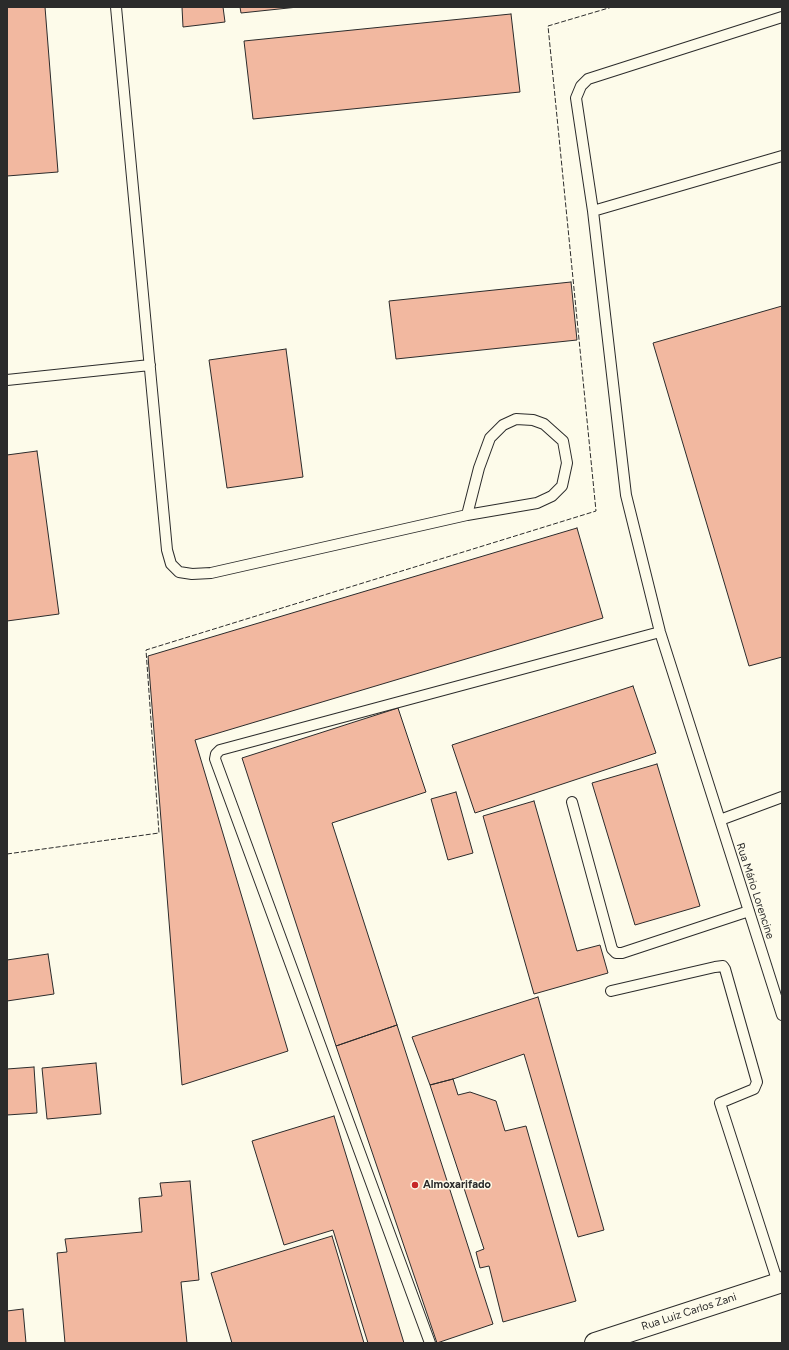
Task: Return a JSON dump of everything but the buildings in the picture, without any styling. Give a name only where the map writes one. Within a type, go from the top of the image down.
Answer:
[{"type":"street","name":"Rua Luiz Carlos Zani","points":[[595,1343],[780,1283]]},
{"type":"lane","points":[[116,7],[167,550],[171,564],[179,572],[192,574],[211,573],[467,515],[537,503],[552,496],[562,486],[568,462],[563,441],[544,424],[532,420],[516,419],[503,425],[490,438],[479,468],[467,515]]},
{"type":"lane","name":"Rua Mário Lorencine","points":[[782,17],[588,79],[581,86],[576,98],[593,211],[626,495],[660,632],[782,1015]]},
{"type":"lane","points":[[593,211],[782,156]]},
{"type":"lane","points":[[7,380],[150,365]]},
{"type":"lane","points":[[430,1343],[214,759],[220,750],[660,632]]},
{"type":"lane","points":[[720,820],[782,797]]},
{"type":"lane","points":[[572,802],[612,949],[616,953],[622,953],[749,911]]},
{"type":"lane","points":[[611,992],[715,967],[723,966],[725,969],[757,1082],[754,1089],[720,1103],[780,1283]]},
{"type":"fence","points":[[7,854],[159,833],[146,650],[596,511],[548,26],[612,7]]},
{"type":"place","name":"Almoxarifado","points":[[415,1185]]}]
